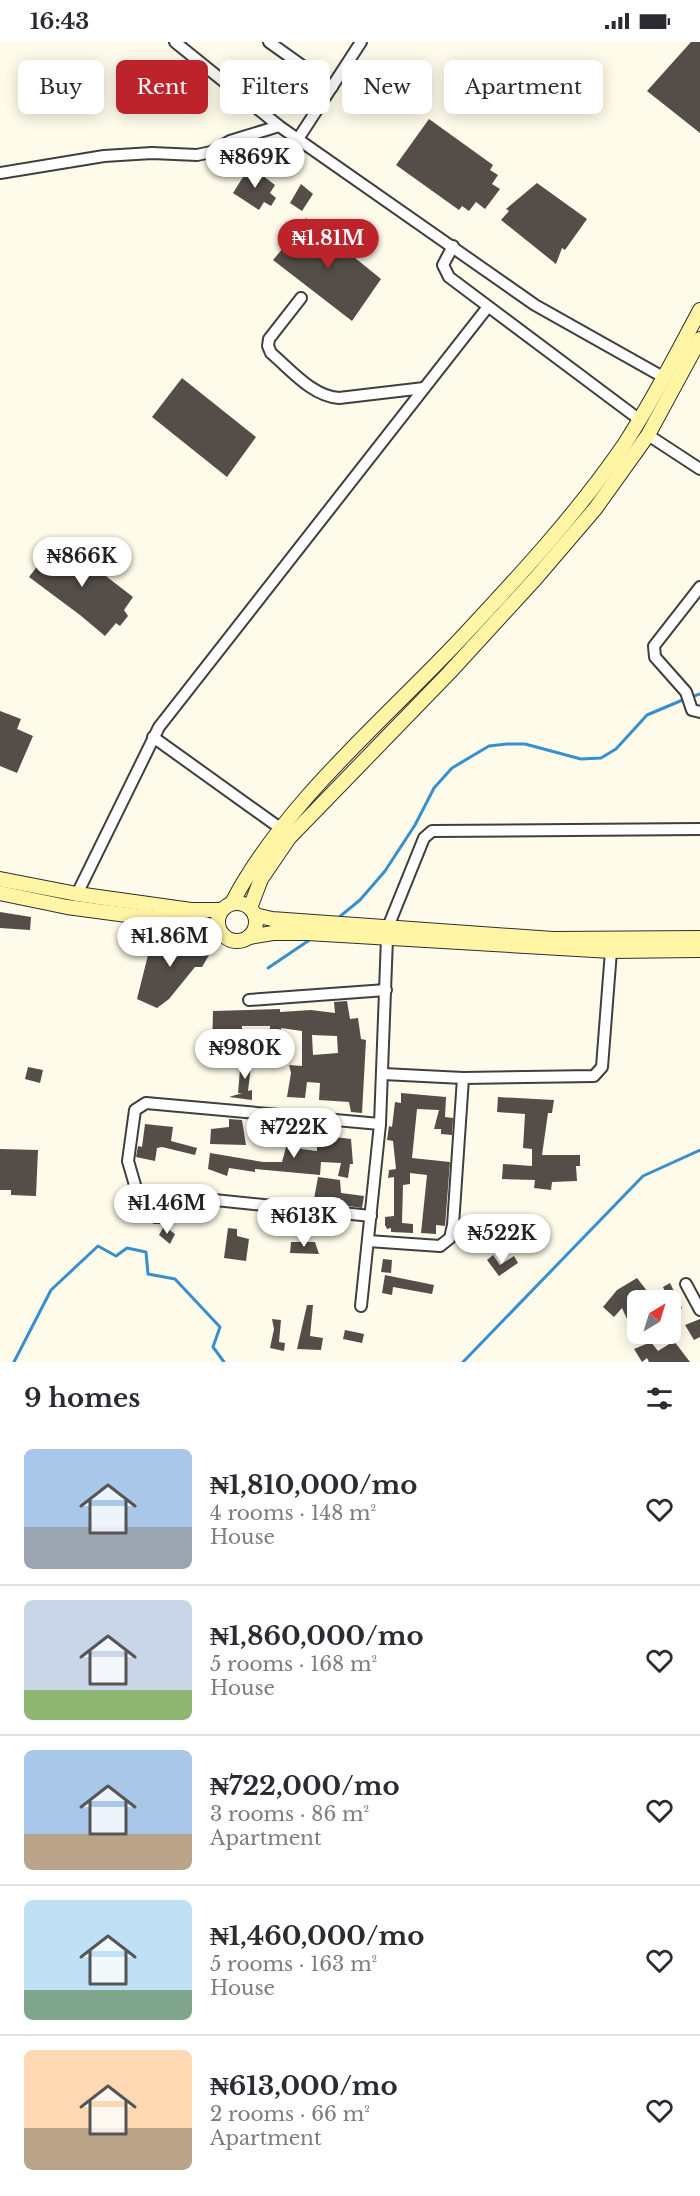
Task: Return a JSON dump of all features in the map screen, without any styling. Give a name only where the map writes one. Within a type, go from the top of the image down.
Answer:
[{"type":"main road","points":[[222,934],[218,921],[258,857],[280,828],[523,570],[598,481],[640,420],[700,310]]},
{"type":"main road","points":[[249,937],[256,924],[253,911],[261,879],[289,838],[536,578],[595,509],[648,435],[700,339]]},
{"type":"main road","points":[[0,879],[77,894],[191,910],[245,904],[253,911],[272,919],[324,928],[611,951],[700,950]]},
{"type":"main road","points":[[0,892],[67,907],[187,922],[238,941],[273,933],[307,933],[339,924],[387,933],[553,939],[700,938]]},
{"type":"street","points":[[175,42],[279,126],[551,315],[663,377]]},
{"type":"street","points":[[269,42],[332,87]]},
{"type":"street","points":[[298,139],[361,42]]},
{"type":"street","points":[[0,173],[104,156],[152,153],[197,155],[211,152],[230,141],[279,126]]},
{"type":"street","points":[[453,246],[444,265],[444,271],[487,308],[640,420]]},
{"type":"street","points":[[301,298],[269,339],[268,346],[271,353],[312,388],[325,397],[339,398],[424,388]]},
{"type":"street","points":[[77,894],[153,737],[487,308]]},
{"type":"street","points":[[648,435],[700,469]]},
{"type":"street","points":[[696,711],[686,692],[655,657],[654,646],[700,587]]},
{"type":"street","points":[[153,737],[280,828]]},
{"type":"street","points":[[362,1306],[380,1124],[387,933],[424,838],[432,831],[700,829]]},
{"type":"street","points":[[383,1074],[463,1078],[594,1076],[600,1072],[602,1067],[611,951]]},
{"type":"street","points":[[249,1000],[386,990]]},
{"type":"street","points":[[368,1241],[440,1246],[450,1238],[453,1225],[463,1078]]},
{"type":"street","points":[[371,1216],[137,1192],[129,1156],[135,1110],[146,1102],[380,1124]]},
{"type":"street","points":[[686,1284],[700,1310]]},
{"type":"building","points":[[691,42],[700,42],[700,133],[647,91]]},
{"type":"building","points":[[429,119],[493,165],[490,170],[498,175],[492,184],[500,189],[485,209],[476,202],[469,211],[462,206],[459,210],[396,165]]},
{"type":"building","points":[[250,166],[275,185],[270,193],[276,198],[271,206],[264,202],[259,210],[233,193]]},
{"type":"building","points":[[537,183],[587,219],[565,250],[562,248],[556,264],[501,220],[509,211],[506,209]]},
{"type":"building","points":[[301,184],[313,194],[302,211],[290,203]]},
{"type":"building","points":[[306,218],[381,279],[352,321],[273,260],[284,247],[287,249]]},
{"type":"building","points":[[182,378],[256,437],[227,477],[152,417]]},
{"type":"building","points":[[58,539],[133,597],[124,610],[128,616],[120,626],[116,623],[105,636],[29,577]]},
{"type":"building","points":[[0,711],[21,719],[17,729],[33,736],[17,773],[0,766]]},
{"type":"building","points":[[0,912],[31,917],[30,930],[0,928]]},
{"type":"building","points":[[155,937],[211,943],[209,955],[202,967],[195,967],[169,999],[157,1008],[137,999],[151,943],[154,943]]},
{"type":"building","points":[[347,1001],[350,1019],[358,1018],[361,1039],[366,1040],[362,1113],[351,1112],[349,1102],[319,1100],[320,1083],[307,1082],[305,1098],[287,1097],[291,1073],[289,1065],[302,1066],[302,1031],[281,1028],[283,1061],[271,1059],[270,1026],[242,1026],[242,1051],[212,1050],[213,1011],[280,1009],[280,1012],[311,1010],[335,1013],[334,1002]],"holes":[[[312,1035],[337,1036],[338,1053],[313,1055]]]},
{"type":"building","points":[[241,1058],[252,1058],[248,1091],[252,1090],[252,1100],[229,1097],[242,1093],[238,1093]]},
{"type":"building","points":[[28,1067],[43,1070],[40,1083],[25,1079]]},
{"type":"building","points":[[401,1093],[446,1097],[445,1117],[453,1118],[452,1135],[441,1134],[441,1129],[434,1129],[439,1110],[417,1109],[412,1158],[450,1162],[445,1226],[436,1225],[436,1234],[421,1233],[427,1175],[410,1173],[410,1184],[403,1185],[402,1223],[413,1224],[413,1233],[391,1232],[391,1228],[387,1229],[385,1225],[385,1217],[394,1216],[394,1177],[388,1178],[389,1170],[396,1169],[393,1141],[387,1140],[389,1126],[392,1127],[395,1102],[401,1103]]},
{"type":"building","points":[[498,1097],[554,1100],[552,1113],[548,1113],[542,1155],[580,1155],[580,1166],[576,1166],[577,1181],[552,1182],[551,1190],[534,1188],[535,1180],[502,1179],[503,1164],[532,1166],[532,1149],[523,1148],[525,1114],[497,1112]]},
{"type":"building","points":[[229,1119],[242,1120],[246,1145],[210,1144],[211,1129],[229,1127]]},
{"type":"building","points":[[145,1124],[173,1127],[171,1141],[197,1148],[195,1155],[162,1147],[157,1148],[155,1161],[136,1157],[138,1146],[142,1147]]},
{"type":"building","points":[[317,1135],[351,1139],[353,1164],[350,1164],[348,1178],[338,1176],[341,1163],[321,1162],[320,1175],[255,1169],[255,1172],[229,1168],[227,1176],[208,1169],[210,1153],[263,1162],[282,1162],[288,1140],[301,1141],[301,1149],[317,1151]]},
{"type":"building","points":[[0,1149],[38,1150],[36,1196],[11,1195],[11,1190],[0,1190]]},
{"type":"building","points":[[318,1177],[340,1180],[341,1193],[364,1196],[362,1208],[341,1205],[340,1198],[314,1199]]},
{"type":"building","points":[[156,1202],[162,1202],[161,1224],[153,1224]]},
{"type":"building","points":[[164,1226],[175,1234],[170,1244],[159,1235]]},
{"type":"building","points":[[228,1228],[237,1229],[237,1236],[249,1239],[246,1261],[224,1258]]},
{"type":"building","points":[[291,1242],[315,1242],[319,1254],[290,1253]]},
{"type":"building","points":[[493,1255],[500,1265],[514,1256],[518,1263],[499,1276],[487,1260]]},
{"type":"building","points":[[383,1259],[392,1260],[391,1273],[381,1272]]},
{"type":"building","points":[[385,1275],[434,1285],[432,1294],[393,1287],[392,1295],[382,1293]]},
{"type":"building","points":[[637,1278],[646,1290],[627,1290],[627,1319],[622,1308],[614,1317],[603,1307],[617,1290]]},
{"type":"building","points":[[670,1283],[673,1290],[664,1290],[663,1287]]},
{"type":"building","points":[[307,1305],[313,1305],[310,1336],[323,1338],[321,1350],[297,1349]]},
{"type":"building","points":[[272,1319],[281,1320],[279,1342],[285,1343],[284,1351],[270,1348],[274,1329]]},
{"type":"building","points":[[700,1319],[700,1337],[694,1340],[685,1325]]},
{"type":"building","points":[[345,1330],[364,1334],[362,1343],[343,1339]]},
{"type":"building","points":[[653,1344],[658,1351],[669,1344],[676,1344],[690,1362],[649,1362],[647,1358],[642,1362],[634,1349]]},
{"type":"waterway","points":[[691,697],[700,694]]},
{"type":"waterway","points":[[338,918],[360,900],[385,871],[415,825],[434,788],[452,768],[489,746],[507,744],[525,744],[581,759],[601,758],[616,749],[647,715],[685,699]]},
{"type":"waterway","points":[[268,968],[311,939]]},
{"type":"waterway","points":[[463,1362],[643,1176],[700,1150]]},
{"type":"waterway","points":[[14,1362],[51,1290],[98,1246],[116,1256],[127,1248],[146,1252],[148,1274],[175,1279],[220,1327],[213,1347],[224,1362]]}]
